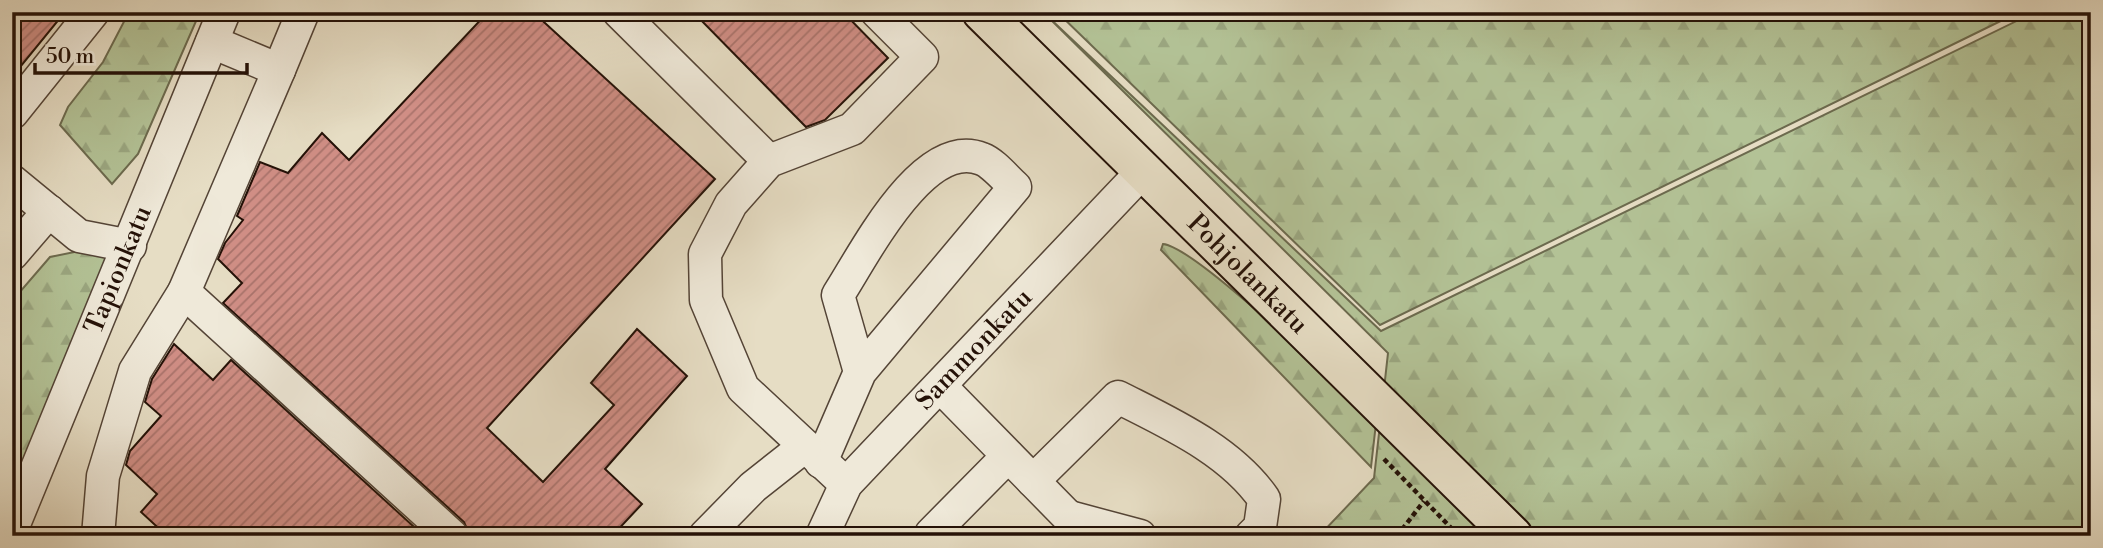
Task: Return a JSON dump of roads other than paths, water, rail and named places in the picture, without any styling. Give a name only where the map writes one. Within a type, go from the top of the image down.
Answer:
[{"type":"main road","name":"Pohjolankatu","points":[[982,12],[1513,536]]},
{"type":"street","points":[[12,113],[93,12]]},
{"type":"street","name":"Tapionkatu","points":[[12,529],[224,12]]},
{"type":"street","points":[[98,536],[103,476],[135,371],[184,292],[303,12]]},
{"type":"street","points":[[619,12],[769,161]]},
{"type":"street","points":[[846,484],[743,388],[706,300],[705,254],[731,204],[769,161],[852,129],[922,57],[877,12]]},
{"type":"street","points":[[212,42],[279,70]]},
{"type":"street","points":[[705,536],[752,487],[813,454],[860,372],[1015,187],[982,159],[964,157],[945,161],[908,187],[838,295],[860,372]]},
{"type":"street","name":"Sammonkatu","points":[[822,536],[846,484],[1142,172]]},
{"type":"street","points":[[12,181],[79,236],[130,246]]},
{"type":"street","points":[[12,254],[49,211]]},
{"type":"street","points":[[184,292],[452,536]]},
{"type":"street","points":[[940,386],[1078,526],[1140,536]]},
{"type":"street","points":[[1033,481],[1118,397],[1170,423],[1229,461],[1251,480],[1264,499],[1260,527],[1251,536]]},
{"type":"street","points":[[930,535],[1008,456]]}]
